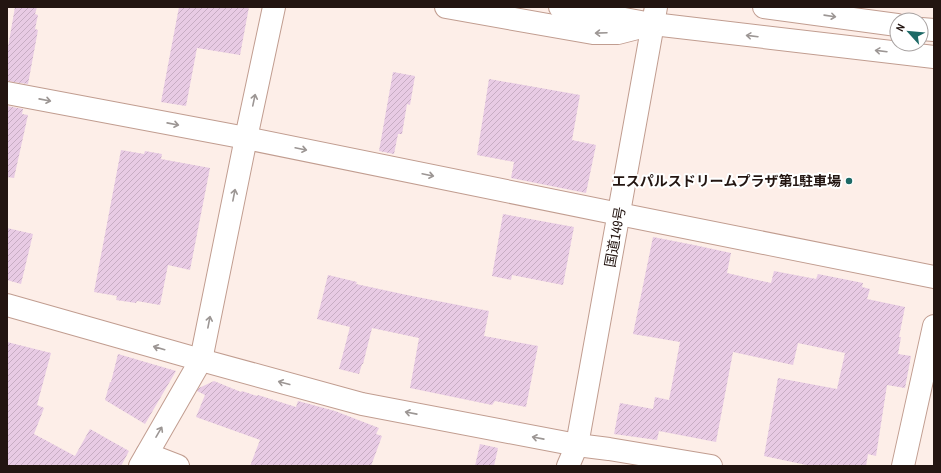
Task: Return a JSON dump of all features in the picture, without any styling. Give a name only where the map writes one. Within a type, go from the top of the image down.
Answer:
[{"type":"main road","points":[[178,466],[143,460],[201,360],[274,7]]},
{"type":"main road","points":[[446,7],[593,33],[618,32],[655,16]]},
{"type":"main road","points":[[560,7],[655,16],[934,57]]},
{"type":"main road","points":[[764,7],[889,24]]},
{"type":"main road","name":"国道149号","points":[[568,466],[577,445],[655,16]]},
{"type":"main road","points":[[7,93],[246,138],[934,277]]},
{"type":"main road","points":[[7,305],[362,404],[577,445],[711,466]]},
{"type":"main road","points":[[903,466],[934,326]]},
{"type":"building","points":[[15,7],[37,7],[35,14],[38,15],[35,29],[38,30],[28,84],[7,81],[7,53]]},
{"type":"building","points":[[179,7],[249,7],[240,55],[197,48],[186,106],[161,102]]},
{"type":"building","points":[[393,72],[415,76],[410,105],[407,104],[402,134],[398,134],[394,154],[379,151]]},
{"type":"building","points":[[489,79],[580,95],[572,140],[596,145],[586,193],[511,178],[514,162],[477,155]]},
{"type":"building","points":[[7,106],[23,109],[22,114],[28,115],[14,178],[7,177]]},
{"type":"building","points":[[121,150],[144,154],[145,151],[162,154],[161,159],[210,168],[190,270],[168,265],[160,305],[137,301],[136,303],[116,300],[117,296],[94,292]]},
{"type":"building","points":[[503,214],[574,227],[563,285],[512,275],[511,280],[492,276]]},
{"type":"building","points":[[7,228],[33,234],[21,284],[7,280]]},
{"type":"building","points":[[653,237],[731,253],[727,273],[771,283],[774,271],[816,279],[818,274],[863,283],[862,287],[870,289],[867,299],[905,307],[899,337],[901,337],[898,354],[911,356],[905,388],[887,385],[876,456],[868,454],[866,466],[811,466],[764,456],[778,378],[837,389],[845,353],[798,343],[793,365],[733,352],[716,442],[659,431],[657,440],[614,434],[620,403],[653,409],[655,397],[669,400],[680,342],[633,334]]},
{"type":"building","points":[[328,275],[357,282],[356,284],[489,311],[484,336],[538,346],[526,407],[495,401],[492,405],[410,388],[419,338],[372,328],[359,374],[339,369],[350,327],[317,319]]},
{"type":"building","points":[[7,342],[51,353],[37,405],[44,408],[34,434],[75,456],[90,429],[129,451],[121,466],[7,466]]},
{"type":"building","points":[[118,354],[176,371],[145,424],[105,400]]},
{"type":"building","points":[[214,381],[241,392],[258,395],[296,407],[298,401],[335,411],[379,428],[376,434],[382,436],[371,466],[250,466],[260,440],[196,417],[205,395],[197,391],[199,388]]},
{"type":"building","points":[[480,444],[498,448],[494,466],[475,466]]},
{"type":"place","name":"エスパルスドリームプラザ第1駐車場","points":[[849,181]]}]
